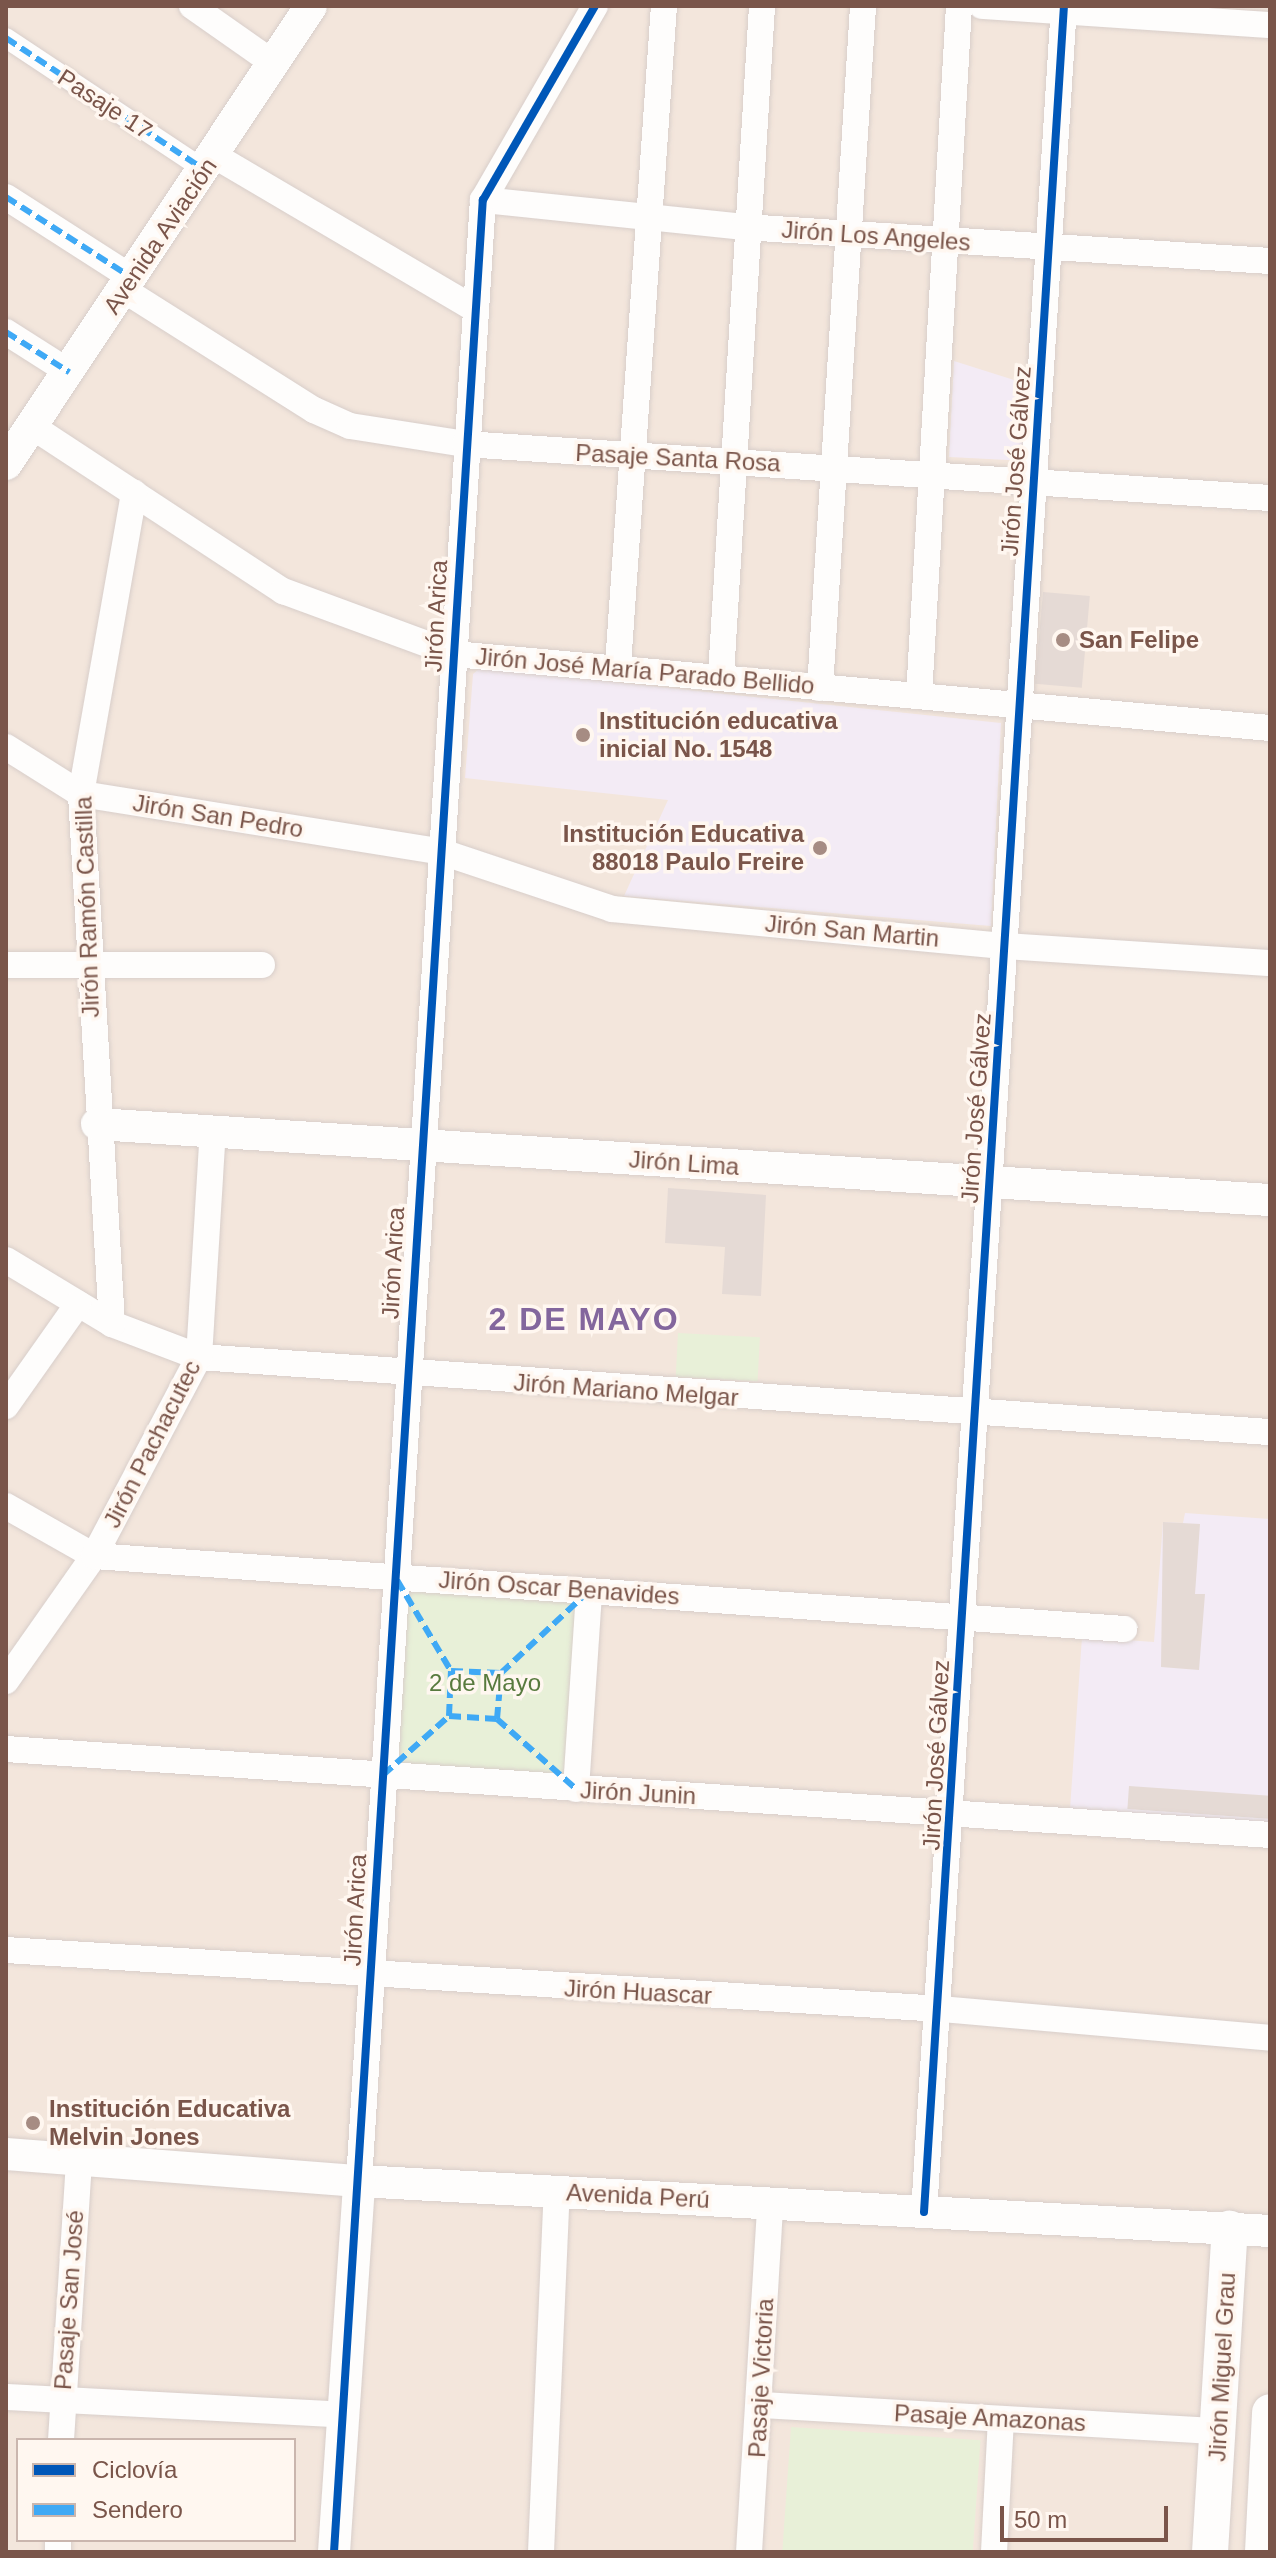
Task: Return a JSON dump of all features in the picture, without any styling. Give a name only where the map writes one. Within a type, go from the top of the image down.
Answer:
[{"type":"main road","name":"Jirón Miguel Grau","points":[[1210,2552],[1230,2229]]},
{"type":"main road","name":"Jirón Miguel Grau","points":[[1263,2552],[1270,2424]]},
{"type":"street","points":[[192,6],[273,63]]},
{"type":"street","name":"Avenida Aviación","points":[[6,464],[210,163],[311,6]]},
{"type":"street","name":"Jirón Arica","points":[[334,2552],[420,1145],[442,852],[465,444],[483,200],[595,6]]},
{"type":"street","points":[[618,665],[646,219],[664,6]]},
{"type":"street","points":[[721,675],[744,227],[762,6]]},
{"type":"street","points":[[820,688],[845,233],[863,6]]},
{"type":"street","points":[[919,696],[959,6]]},
{"type":"street","points":[[982,6],[1064,9],[1270,25]]},
{"type":"street","name":"Jirón José Gálvez","points":[[924,2212],[941,2009],[1064,9]]},
{"type":"street","name":"Pasaje 17","points":[[6,38],[210,163]]},
{"type":"street","points":[[210,163],[475,309]]},
{"type":"street","name":"Pasaje Santa Rosa","points":[[6,197],[314,410],[350,426],[465,444],[633,457],[934,471],[1270,498]]},
{"type":"street","name":"Jirón Los Angeles","points":[[483,200],[744,227],[1270,261]]},
{"type":"street","points":[[6,332],[69,372]]},
{"type":"street","name":"Jirón José María Parado Bellido","points":[[30,425],[283,591],[454,654],[618,665],[1020,708],[1270,728]]},
{"type":"street","name":"Jirón Ramón Castilla","points":[[112,1324],[97,1124],[81,794],[134,493]]},
{"type":"street","name":"Jirón San Pedro","points":[[6,747],[81,794],[442,852]]},
{"type":"street","name":"Jirón San Martin","points":[[442,852],[612,909],[1006,946],[1270,963]]},
{"type":"street","points":[[6,965],[262,965]]},
{"type":"street","name":"Jirón Lima","points":[[97,1124],[213,1129],[1270,1200]]},
{"type":"street","name":"Jirón Pachacutec","points":[[6,1681],[94,1556],[199,1357],[213,1129]]},
{"type":"street","name":"Jirón Mariano Melgar","points":[[6,1260],[112,1324],[199,1357],[407,1376],[1270,1432]]},
{"type":"street","points":[[6,1406],[78,1304]]},
{"type":"street","name":"Jirón Oscar Benavides","points":[[6,1506],[94,1556],[1124,1629]]},
{"type":"street","points":[[576,1789],[589,1591]]},
{"type":"street","name":"Jirón Junin","points":[[6,1749],[1270,1835]]},
{"type":"street","name":"Jirón Huascar","points":[[6,1950],[371,1977],[941,2009],[1270,2038]]},
{"type":"street","name":"Avenida Perú","points":[[6,2154],[359,2181],[1270,2231]]},
{"type":"street","name":"Pasaje San José","points":[[61,2438],[79,2161]]},
{"type":"street","points":[[541,2552],[557,2192]]},
{"type":"street","name":"Pasaje Victoria","points":[[749,2552],[762,2405],[770,2204]]},
{"type":"street","points":[[6,2397],[344,2415]]},
{"type":"street","name":"Pasaje Amazonas","points":[[762,2405],[1218,2431]]},
{"type":"street","points":[[994,2552],[1001,2419]]},
{"type":"shaded area","points":[[6,6],[1270,6],[1270,2552],[6,2552]]},
{"type":"shaded area","points":[[954,361],[1030,385],[1028,461],[949,457]]},
{"type":"shaded area","name":"Institución Educativa 88018 Paulo Freire","points":[[480,668],[1001,723],[991,926],[624,896],[668,800],[465,778],[473,674]]},
{"type":"shaded area","points":[[1185,1513],[1270,1519],[1270,1823],[1070,1809],[1082,1637],[1154,1642],[1163,1522],[1183,1523]]},
{"type":"green space","points":[[678,1333],[760,1337],[758,1381],[676,1377]]},
{"type":"green space","name":"2 de Mayo","points":[[398,1581],[586,1594],[572,1785],[385,1772]]},
{"type":"green space","points":[[791,2427],[981,2440],[973,2552],[782,2552]]},
{"type":"building","name":"San Felipe","points":[[1043,592],[1090,596],[1082,688],[1035,684]]},
{"type":"building","points":[[668,1188],[766,1195],[761,1296],[722,1294],[725,1247],[665,1243]]},
{"type":"building","points":[[1163,1522],[1200,1524],[1195,1594],[1205,1594],[1199,1670],[1161,1667]]},
{"type":"building","points":[[1129,1786],[1270,1796],[1268,1819],[1127,1809]]},
{"type":"marked path","points":[[6,38],[205,170]]},
{"type":"marked path","points":[[6,197],[132,278]]},
{"type":"marked path","points":[[6,332],[69,372]]},
{"type":"marked path","points":[[397,1580],[451,1671],[501,1673],[589,1591]]},
{"type":"marked path","points":[[449,1716],[451,1671]]},
{"type":"marked path","points":[[497,1719],[501,1673]]},
{"type":"marked path","points":[[383,1775],[449,1716],[497,1719],[576,1789]]},
{"type":"cycle path","points":[[334,2552],[483,200],[595,6]]},
{"type":"cycle path","points":[[924,2212],[1064,6]]},
{"type":"place","name":"San Felipe","points":[[1063,640]]},
{"type":"place","name":"Institución educativa inicial No. 1548","points":[[583,735]]},
{"type":"place","name":"Institución Educativa 88018 Paulo Freire","points":[[820,848]]},
{"type":"place","name":"Institución Educativa Melvin Jones","points":[[33,2123]]},
{"type":"district","name":"2 DE MAYO","points":[[584,1319]]}]
